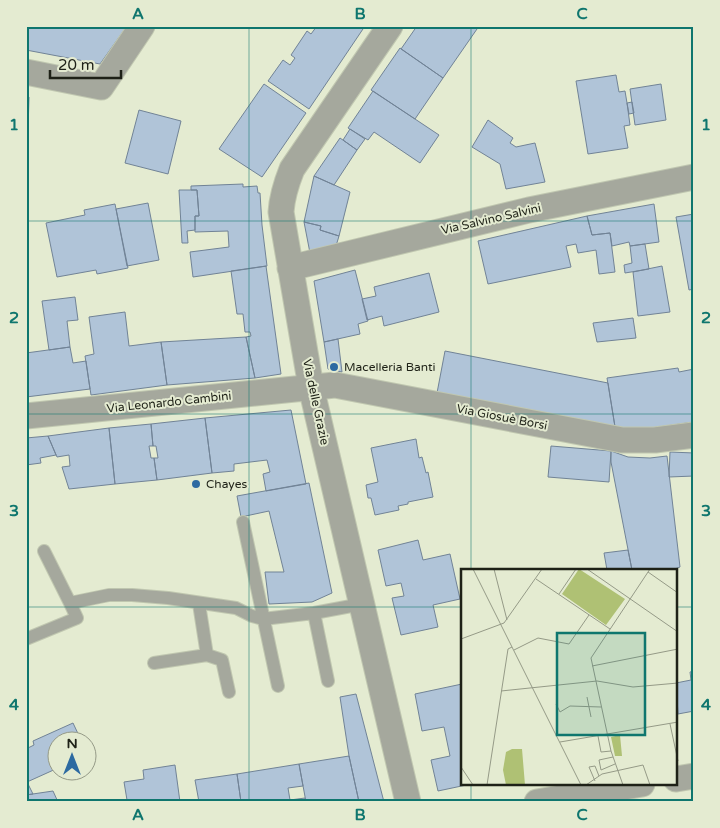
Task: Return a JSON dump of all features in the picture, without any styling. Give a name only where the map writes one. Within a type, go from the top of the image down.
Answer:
[{"type":"street","points":[[26,72],[101,87],[142,26]]},
{"type":"street","name":"Via delle Grazie","points":[[390,26],[292,169],[285,186],[281,212],[311,387],[408,802]]},
{"type":"street","name":"Via Salvino Salvini","points":[[290,268],[529,210],[694,177]]},
{"type":"street","name":"Via Giosuè Borsi","points":[[311,387],[335,386],[622,440],[655,440],[694,435]]},
{"type":"street","name":"Via Leonardo Cambini","points":[[26,416],[311,387]]},
{"type":"street","points":[[678,778],[694,776]]},
{"type":"street","points":[[536,802],[630,786]]},
{"type":"lane","points":[[243,522],[278,686]]},
{"type":"lane","points":[[26,639],[78,618],[44,552]]},
{"type":"lane","points":[[70,602],[109,596],[132,595],[168,598],[236,608],[263,619],[314,613],[362,604]]},
{"type":"lane","points":[[199,604],[207,655]]},
{"type":"lane","points":[[314,613],[328,681]]},
{"type":"lane","points":[[154,663],[207,655],[222,660],[229,692]]},
{"type":"building","points":[[26,26],[127,26],[100,64],[26,50]]},
{"type":"building","points":[[317,26],[365,26],[309,109],[268,81],[283,60],[290,65],[295,58],[291,55],[307,31],[311,34]]},
{"type":"building","points":[[417,26],[474,26],[477,29],[443,78],[401,49]]},
{"type":"building","points":[[400,48],[443,78],[415,119],[371,90]]},
{"type":"building","points":[[616,75],[619,92],[625,91],[627,103],[630,125],[624,126],[628,148],[588,154],[576,81]]},
{"type":"building","points":[[264,84],[306,113],[262,177],[219,149]]},
{"type":"building","points":[[661,84],[666,120],[635,125],[630,89]]},
{"type":"building","points":[[373,91],[439,135],[420,163],[374,132],[368,140],[348,128]]},
{"type":"building","points":[[26,97],[29,97],[28,131],[26,131]]},
{"type":"building","points":[[632,102],[634,113],[629,114],[627,103]]},
{"type":"building","points":[[139,110],[181,121],[168,174],[125,163]]},
{"type":"building","points":[[488,120],[513,138],[510,143],[516,147],[535,143],[545,182],[506,189],[500,164],[472,147]]},
{"type":"building","points":[[350,129],[365,139],[357,150],[343,140]]},
{"type":"building","points":[[340,138],[357,150],[334,185],[314,176]]},
{"type":"building","points":[[314,176],[350,192],[339,236],[320,230],[321,226],[304,222]]},
{"type":"building","points":[[243,184],[243,187],[257,186],[258,193],[260,193],[267,266],[193,277],[190,252],[229,247],[228,231],[195,232],[195,216],[199,216],[197,190],[191,190],[191,186]]},
{"type":"building","points":[[179,190],[197,190],[199,216],[195,216],[195,230],[187,231],[188,243],[182,243]]},
{"type":"building","points":[[148,203],[159,260],[127,266],[116,209]]},
{"type":"building","points":[[115,204],[128,268],[97,274],[96,270],[57,277],[46,223],[85,215],[84,210]]},
{"type":"building","points":[[654,204],[659,242],[630,246],[629,242],[612,246],[610,233],[592,235],[587,216]]},
{"type":"building","points":[[694,214],[694,289],[689,290],[676,217]]},
{"type":"building","points":[[587,216],[592,235],[610,233],[615,272],[599,274],[596,250],[578,253],[576,244],[566,246],[571,267],[488,284],[478,241]]},
{"type":"building","points":[[304,222],[321,226],[320,230],[339,236],[336,246],[310,253]]},
{"type":"building","points":[[645,244],[649,269],[625,273],[624,265],[632,263],[630,246]]},
{"type":"building","points":[[266,266],[281,374],[255,378],[246,337],[251,336],[250,332],[245,332],[243,314],[237,314],[231,271]]},
{"type":"building","points":[[662,266],[670,312],[638,316],[633,272]]},
{"type":"building","points":[[355,270],[368,321],[358,324],[360,334],[324,342],[314,281]]},
{"type":"building","points":[[429,273],[439,312],[384,326],[382,316],[367,320],[362,299],[376,296],[374,287]]},
{"type":"building","points":[[75,297],[78,320],[67,321],[70,347],[49,350],[42,301]]},
{"type":"building","points":[[125,312],[129,346],[161,342],[167,385],[91,395],[85,356],[94,354],[89,317]]},
{"type":"building","points":[[633,318],[636,338],[597,342],[593,323]]},
{"type":"building","points":[[246,337],[255,378],[167,385],[161,342]]},
{"type":"building","points":[[338,339],[342,372],[328,369],[324,342]]},
{"type":"building","points":[[70,347],[73,363],[86,361],[90,389],[26,397],[26,353]]},
{"type":"building","points":[[445,351],[608,383],[616,433],[437,393]]},
{"type":"building","points":[[678,368],[679,372],[694,369],[694,422],[616,433],[607,378]]},
{"type":"building","points":[[291,410],[306,484],[266,491],[263,474],[270,472],[267,460],[234,464],[234,471],[212,473],[205,418]]},
{"type":"building","points":[[205,418],[212,473],[157,480],[154,458],[158,458],[156,446],[153,446],[151,424]]},
{"type":"building","points":[[151,424],[153,446],[149,446],[151,458],[154,458],[157,480],[115,484],[109,428]]},
{"type":"building","points":[[109,428],[115,484],[69,489],[62,467],[70,466],[69,455],[57,457],[48,436]]},
{"type":"building","points":[[48,436],[56,455],[40,458],[41,463],[26,465],[26,438]]},
{"type":"building","points":[[416,439],[419,458],[422,457],[426,473],[428,472],[433,497],[408,502],[408,504],[398,506],[399,510],[375,515],[371,498],[368,498],[366,485],[378,482],[371,448]]},
{"type":"building","points":[[551,446],[611,451],[609,482],[548,477]]},
{"type":"building","points":[[611,451],[628,457],[650,458],[667,456],[680,567],[675,569],[632,569],[611,462]]},
{"type":"building","points":[[670,452],[694,453],[694,476],[669,477]]},
{"type":"building","points":[[309,483],[332,593],[312,602],[269,604],[265,572],[284,572],[269,511],[241,517],[237,496]]},
{"type":"building","points":[[418,540],[423,560],[450,554],[460,599],[433,605],[438,627],[401,635],[392,598],[404,596],[401,583],[386,586],[378,550]]},
{"type":"building","points":[[628,550],[632,569],[607,569],[604,553]]},
{"type":"building","points":[[694,671],[694,711],[678,714],[678,683],[691,680],[690,672]]},
{"type":"building","points":[[461,684],[462,786],[438,791],[431,760],[450,756],[444,727],[422,731],[415,694]]},
{"type":"building","points":[[356,694],[384,802],[359,802],[349,756],[340,697]]},
{"type":"building","points":[[73,723],[76,730],[57,730]]},
{"type":"building","points":[[48,734],[48,773],[27,782],[33,794],[26,795],[26,749],[34,745],[33,741]]},
{"type":"building","points":[[349,756],[359,802],[306,802],[299,764]]},
{"type":"building","points":[[299,764],[303,786],[288,788],[290,800],[305,798],[306,802],[241,802],[237,774]]},
{"type":"building","points":[[175,765],[180,802],[113,802],[127,800],[124,782],[144,779],[143,770]]},
{"type":"building","points":[[237,774],[241,802],[199,802],[195,780]]},
{"type":"building","points":[[53,791],[58,802],[26,802],[26,795]]},
{"type":"place","name":"Macelleria Banti","points":[[334,367]]},
{"type":"place","name":"Chayes","points":[[196,484]]}]
